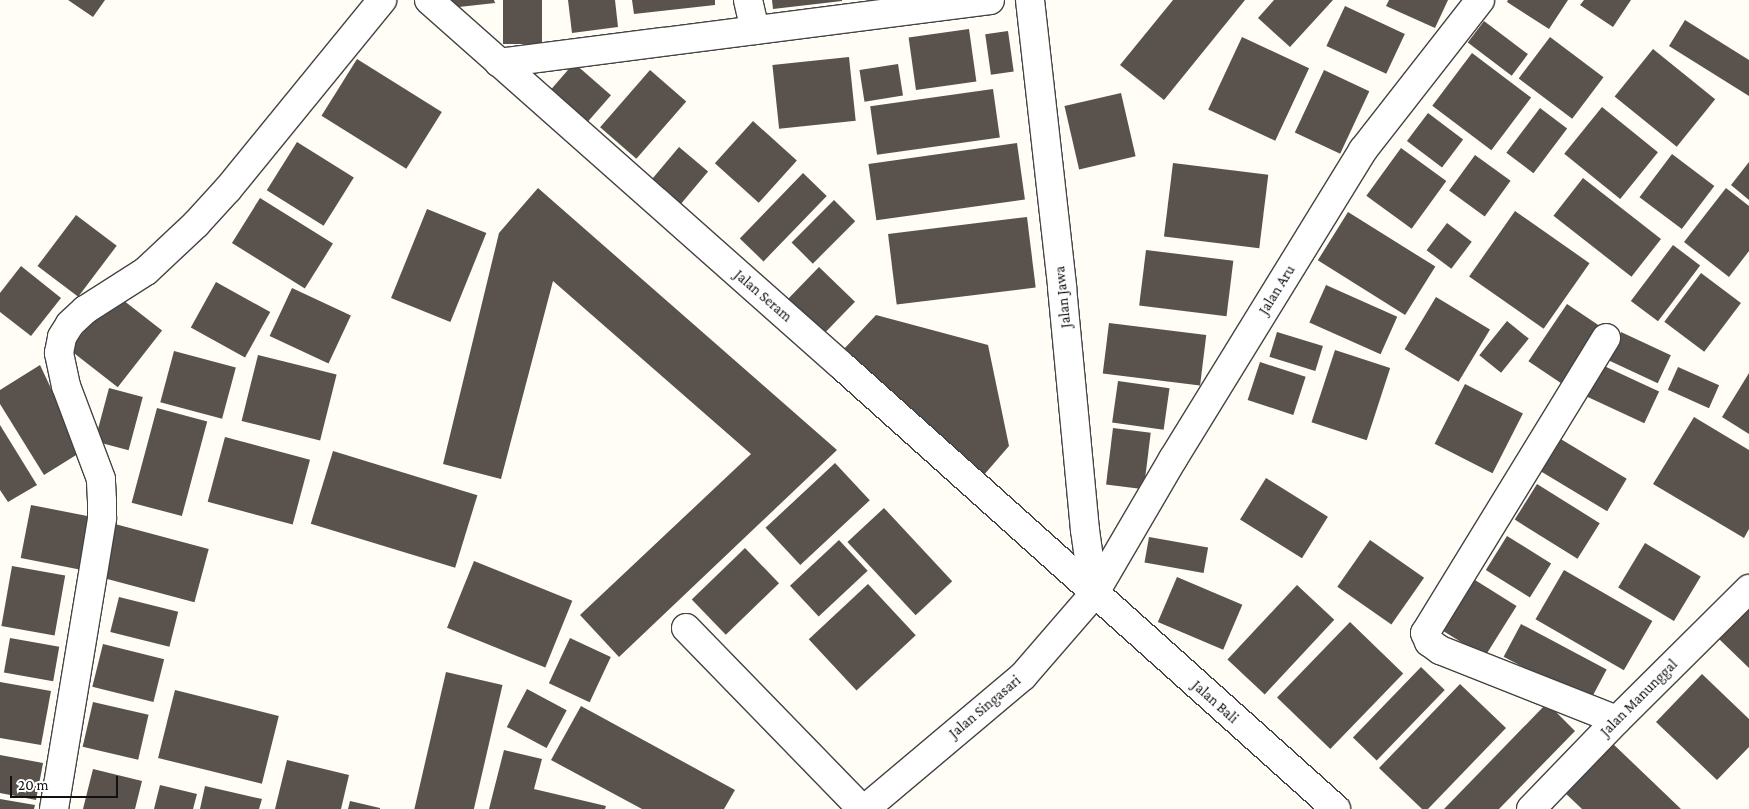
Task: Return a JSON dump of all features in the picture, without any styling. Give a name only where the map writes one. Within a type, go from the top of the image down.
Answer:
[{"type":"street","points":[[54,809],[102,518],[101,479],[66,386],[59,353],[62,337],[70,324],[85,310],[146,271],[196,224],[228,189],[382,0]]},
{"type":"street","name":"Jalan Seram","points":[[429,0],[841,365],[1094,594]]},
{"type":"street","points":[[748,0],[755,30]]},
{"type":"street","points":[[499,63],[990,0]]},
{"type":"street","name":"Jalan Jawa","points":[[1030,0],[1062,287],[1085,530],[1094,594]]},
{"type":"street","name":"Jalan Aru","points":[[1094,594],[1173,459],[1363,150],[1480,0]]},
{"type":"street","points":[[1606,338],[1425,633],[1429,642],[1440,650],[1617,720]]},
{"type":"street","name":"Jalan Manunggal","points":[[1531,809],[1617,720],[1749,590]]},
{"type":"street","name":"Jalan Singasari","points":[[863,809],[1023,676],[1094,594]]},
{"type":"street","name":"Jalan Bali","points":[[1094,594],[1336,809]]},
{"type":"street","points":[[686,628],[863,809]]},
{"type":"building","points":[[68,0],[105,0],[93,17]]},
{"type":"building","points":[[449,0],[494,0],[495,3],[450,8]]},
{"type":"building","points":[[503,0],[542,0],[542,44],[503,44]]},
{"type":"building","points":[[568,0],[615,0],[618,27],[572,33]]},
{"type":"building","points":[[632,0],[715,0],[715,5],[634,14]]},
{"type":"building","points":[[772,0],[842,0],[842,1],[773,9]]},
{"type":"building","points":[[1173,0],[1245,0],[1164,100],[1120,65]]},
{"type":"building","points":[[1274,0],[1333,0],[1290,47],[1258,18]]},
{"type":"building","points":[[1389,0],[1448,0],[1435,28],[1386,6]]},
{"type":"building","points":[[1508,0],[1568,0],[1549,29],[1507,2]]},
{"type":"building","points":[[1584,0],[1631,0],[1613,27],[1580,5]]},
{"type":"building","points":[[1345,6],[1405,34],[1386,74],[1326,46]]},
{"type":"building","points":[[1685,20],[1749,60],[1749,96],[1669,46]]},
{"type":"building","points":[[1484,21],[1528,54],[1512,76],[1468,43]]},
{"type":"building","points":[[969,29],[976,81],[916,90],[909,37]]},
{"type":"building","points":[[1008,31],[1014,72],[991,75],[985,34]]},
{"type":"building","points":[[1242,37],[1309,68],[1275,141],[1208,110]]},
{"type":"building","points":[[1550,37],[1604,77],[1572,119],[1519,79]]},
{"type":"building","points":[[1653,49],[1715,99],[1677,147],[1615,96]]},
{"type":"building","points":[[1472,53],[1531,98],[1491,150],[1432,106]]},
{"type":"building","points":[[849,57],[856,121],[779,129],[772,65]]},
{"type":"building","points":[[357,59],[442,112],[406,169],[321,116]]},
{"type":"building","points":[[574,63],[611,95],[582,128],[545,96]]},
{"type":"building","points":[[898,64],[903,96],[864,102],[859,70]]},
{"type":"building","points":[[650,70],[686,101],[636,159],[600,127]]},
{"type":"building","points":[[1324,70],[1369,91],[1340,154],[1295,133]]},
{"type":"building","points":[[993,89],[1000,138],[877,155],[870,106]]},
{"type":"building","points":[[1121,93],[1136,156],[1079,169],[1064,106]]},
{"type":"building","points":[[1602,107],[1658,152],[1620,199],[1564,154]]},
{"type":"building","points":[[1540,108],[1567,128],[1533,173],[1506,153]]},
{"type":"building","points":[[1428,113],[1463,139],[1442,167],[1407,141]]},
{"type":"building","points":[[753,121],[797,160],[759,203],[715,163]]},
{"type":"building","points":[[297,142],[354,178],[324,226],[267,190]]},
{"type":"building","points":[[1017,143],[1025,199],[876,220],[868,164]]},
{"type":"building","points":[[679,147],[708,171],[677,208],[648,184]]},
{"type":"building","points":[[1401,148],[1446,181],[1412,229],[1366,196]]},
{"type":"building","points":[[1672,154],[1714,186],[1682,229],[1640,197]]},
{"type":"building","points":[[1475,155],[1511,181],[1485,216],[1449,191]]},
{"type":"building","points":[[1749,162],[1749,200],[1731,185]]},
{"type":"building","points":[[1173,163],[1268,175],[1259,248],[1164,236]]},
{"type":"building","points":[[803,173],[827,196],[764,261],[740,238]]},
{"type":"building","points":[[1583,178],[1661,239],[1631,277],[1553,216]]},
{"type":"building","points":[[538,188],[837,450],[619,657],[580,615],[751,454],[553,281],[501,479],[443,464],[499,233]]},
{"type":"building","points":[[1726,188],[1749,206],[1749,251],[1729,277],[1684,242]]},
{"type":"building","points":[[260,198],[333,244],[305,289],[232,243]]},
{"type":"building","points":[[834,200],[855,221],[813,264],[792,242]]},
{"type":"building","points":[[427,209],[486,233],[450,322],[391,298]]},
{"type":"building","points":[[1515,211],[1590,263],[1544,329],[1469,277]]},
{"type":"building","points":[[1348,212],[1435,267],[1405,315],[1318,260]]},
{"type":"building","points":[[76,215],[117,246],[78,297],[37,266]]},
{"type":"building","points":[[1027,217],[1036,287],[897,305],[888,234]]},
{"type":"building","points":[[1447,223],[1472,242],[1451,269],[1427,250]]},
{"type":"building","points":[[1673,245],[1700,265],[1658,321],[1631,301]]},
{"type":"building","points":[[1146,250],[1233,261],[1227,316],[1139,306]]},
{"type":"building","points":[[21,266],[61,298],[31,336],[0,312],[0,293]]},
{"type":"building","points":[[819,267],[855,302],[824,334],[788,299]]},
{"type":"building","points":[[1701,273],[1741,303],[1704,352],[1664,322]]},
{"type":"building","points":[[216,282],[270,312],[245,358],[191,327]]},
{"type":"building","points":[[1326,285],[1397,317],[1381,354],[1309,322]]},
{"type":"building","points":[[292,288],[351,315],[329,364],[270,336]]},
{"type":"building","points":[[114,293],[162,331],[118,387],[70,350]]},
{"type":"building","points":[[1436,297],[1490,329],[1459,382],[1405,349]]},
{"type":"building","points":[[1567,304],[1600,326],[1562,384],[1528,361]]},
{"type":"building","points":[[876,315],[988,345],[1009,446],[983,476],[843,350]]},
{"type":"building","points":[[1507,321],[1529,339],[1501,373],[1479,355]]},
{"type":"building","points":[[1109,323],[1206,335],[1200,386],[1103,374]]},
{"type":"building","points":[[1277,332],[1323,346],[1315,371],[1269,357]]},
{"type":"building","points":[[1621,332],[1671,355],[1658,383],[1608,360]]},
{"type":"building","points":[[1335,350],[1390,368],[1367,440],[1312,422]]},
{"type":"building","points":[[174,351],[236,368],[222,419],[160,402]]},
{"type":"building","points":[[258,355],[337,375],[320,441],[242,421]]},
{"type":"building","points":[[1260,362],[1306,377],[1293,415],[1248,400]]},
{"type":"building","points":[[40,365],[81,452],[44,475],[0,404],[0,390]]},
{"type":"building","points":[[1602,365],[1659,392],[1644,423],[1587,397]]},
{"type":"building","points":[[1678,367],[1719,385],[1709,408],[1668,390]]},
{"type":"building","points":[[1749,373],[1749,434],[1722,417]]},
{"type":"building","points":[[1118,381],[1169,388],[1164,430],[1112,423]]},
{"type":"building","points":[[1465,384],[1523,414],[1492,473],[1435,444]]},
{"type":"building","points":[[109,388],[143,397],[129,450],[95,441]]},
{"type":"building","points":[[157,408],[207,421],[182,516],[132,503]]},
{"type":"building","points":[[1694,417],[1749,450],[1749,529],[1744,538],[1653,484]]},
{"type":"building","points":[[0,425],[37,485],[8,502],[0,490]]},
{"type":"building","points":[[1113,428],[1151,433],[1144,489],[1106,485]]},
{"type":"building","points":[[225,437],[310,460],[293,524],[208,502]]},
{"type":"building","points":[[1559,438],[1627,479],[1607,511],[1539,471]]},
{"type":"building","points":[[333,451],[477,495],[455,568],[311,524]]},
{"type":"building","points":[[835,463],[870,500],[800,565],[766,528]]},
{"type":"building","points":[[1266,478],[1328,517],[1302,558],[1240,520]]},
{"type":"building","points":[[1537,484],[1600,523],[1577,559],[1515,520]]},
{"type":"building","points":[[31,505],[90,516],[80,569],[21,558]]},
{"type":"building","points":[[884,508],[952,581],[916,615],[847,542]]},
{"type":"building","points":[[115,524],[209,549],[194,602],[101,577]]},
{"type":"building","points":[[1507,536],[1551,564],[1530,597],[1486,570]]},
{"type":"building","points":[[1149,537],[1208,547],[1204,573],[1144,563]]},
{"type":"building","points":[[839,540],[868,571],[819,616],[790,586]]},
{"type":"building","points":[[1370,540],[1424,578],[1391,625],[1337,587]]},
{"type":"building","points":[[1645,543],[1701,576],[1674,621],[1618,588]]},
{"type":"building","points":[[745,548],[779,583],[726,635],[692,599]]},
{"type":"building","points":[[474,561],[572,601],[545,667],[447,628]]},
{"type":"building","points":[[12,566],[65,575],[55,635],[1,626]]},
{"type":"building","points":[[1564,570],[1652,621],[1624,670],[1536,619]]},
{"type":"building","points":[[1177,577],[1242,605],[1223,650],[1158,622]]},
{"type":"building","points":[[1475,580],[1517,606],[1485,657],[1443,631]]},
{"type":"building","points":[[868,584],[916,635],[857,690],[809,639]]},
{"type":"building","points":[[1297,585],[1334,620],[1265,694],[1227,660]]},
{"type":"building","points":[[119,597],[178,612],[169,647],[110,632]]},
{"type":"building","points":[[1749,608],[1749,668],[1719,639]]},
{"type":"building","points":[[1350,622],[1403,673],[1330,749],[1277,698]]},
{"type":"building","points":[[1521,624],[1607,670],[1589,702],[1504,657]]},
{"type":"building","points":[[10,638],[59,647],[53,681],[4,672]]},
{"type":"building","points":[[570,638],[611,657],[590,702],[549,683]]},
{"type":"building","points":[[103,644],[164,659],[153,702],[92,687]]},
{"type":"building","points":[[1421,667],[1445,690],[1377,760],[1353,737]]},
{"type":"building","points":[[446,672],[503,685],[474,809],[414,809]]},
{"type":"building","points":[[1702,674],[1749,719],[1749,747],[1717,780],[1656,722]]},
{"type":"building","points":[[0,682],[51,691],[41,745],[0,738]]},
{"type":"building","points":[[1460,684],[1506,728],[1428,809],[1422,809],[1379,768]]},
{"type":"building","points":[[527,689],[567,710],[547,748],[507,727]]},
{"type":"building","points":[[175,690],[279,716],[262,784],[158,758]]},
{"type":"building","points":[[93,702],[149,715],[138,760],[83,747]]},
{"type":"building","points":[[1547,703],[1575,731],[1499,809],[1444,809]]},
{"type":"building","points":[[581,706],[735,790],[724,809],[642,809],[551,760]]},
{"type":"building","points":[[1610,741],[1681,809],[1582,809],[1562,790]]},
{"type":"building","points":[[504,750],[542,759],[534,789],[606,806],[605,809],[489,809]]},
{"type":"building","points":[[0,755],[43,763],[36,800],[0,793]]},
{"type":"building","points":[[287,760],[349,775],[341,809],[275,809]]},
{"type":"building","points":[[93,769],[142,781],[135,809],[83,809]]},
{"type":"building","points":[[160,785],[197,794],[193,809],[154,809]]},
{"type":"building","points":[[205,786],[262,799],[259,809],[200,809]]},
{"type":"building","points":[[0,799],[35,805],[34,809],[0,809]]},
{"type":"building","points":[[350,801],[380,808],[380,809],[348,809]]}]
